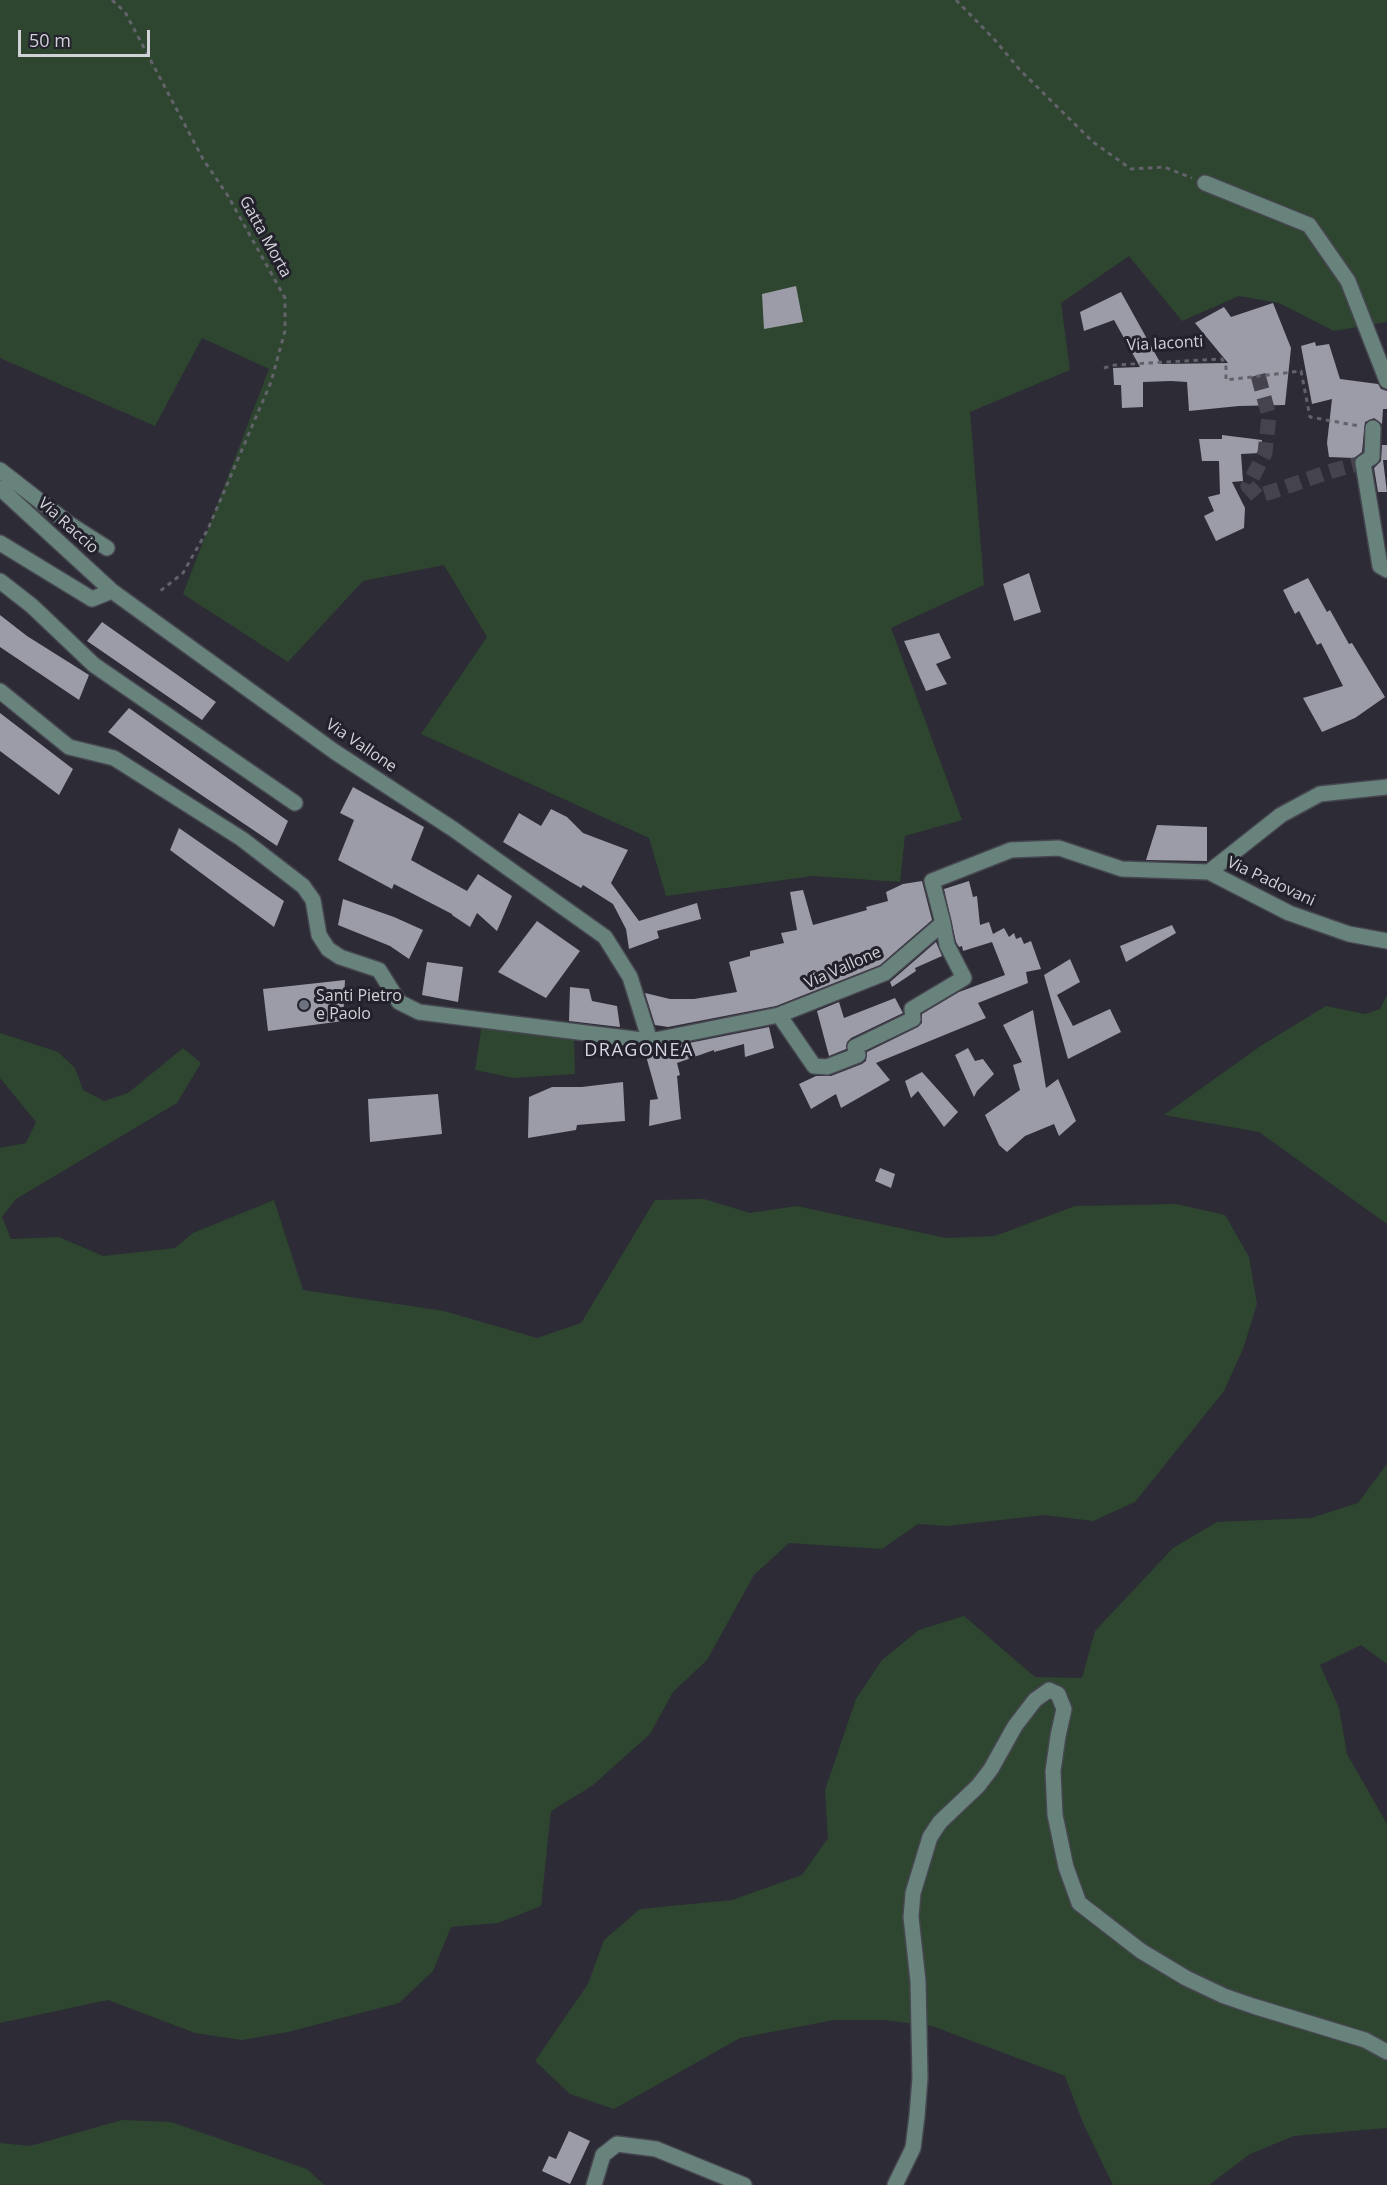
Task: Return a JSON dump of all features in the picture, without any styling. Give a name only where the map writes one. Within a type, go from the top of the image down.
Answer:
[{"type":"street","points":[[1205,183],[1309,225],[1348,282],[1387,381]]},
{"type":"street","points":[[1373,428],[1372,458],[1363,463],[1380,566],[1387,570]]},
{"type":"street","points":[[0,470],[68,523],[107,549]]},
{"type":"street","name":"Via Raccio","points":[[0,488],[112,591]]},
{"type":"street","points":[[0,543],[92,599],[112,591]]},
{"type":"street","points":[[0,581],[32,606],[94,665],[295,803]]},
{"type":"street","name":"Via Vallone","points":[[112,591],[335,752],[453,829],[605,937],[630,977],[650,1041]]},
{"type":"street","name":"Via Vallone","points":[[0,691],[69,747],[114,758],[242,839],[303,886],[313,900],[319,934],[328,949],[340,957],[379,970],[399,1002],[419,1012],[650,1041],[779,1015],[885,973],[943,923]]},
{"type":"street","points":[[779,1015],[814,1066],[827,1067],[858,1055],[855,1047],[913,1018],[912,1009],[964,978],[947,945],[932,880],[1011,850],[1059,848],[1122,869],[1209,872],[1281,815],[1320,794],[1387,787]]},
{"type":"street","name":"Via Padovani","points":[[1209,872],[1289,913],[1349,934],[1387,941]]},
{"type":"street","points":[[896,2185],[914,2148],[920,2078],[918,1981],[911,1917],[913,1893],[930,1837],[940,1822],[978,1786],[991,1769],[1015,1726],[1035,1700],[1049,1690],[1058,1694],[1064,1709],[1053,1771],[1055,1815],[1066,1867],[1079,1903],[1141,1951],[1186,1978],[1224,1996],[1365,2040],[1387,2052]]},
{"type":"street","points":[[594,2185],[603,2155],[617,2144],[656,2149],[744,2185]]},
{"type":"path","name":"Gatta Morta","points":[[112,0],[125,12],[203,159],[228,196],[285,298],[285,331],[271,382],[231,477],[208,529],[183,573],[159,592]]},
{"type":"path","points":[[956,0],[1020,70],[1093,142],[1131,169],[1164,167],[1205,183]]},
{"type":"path","name":"Via Iaconti","points":[[1104,368],[1115,365],[1222,359],[1226,367],[1226,380],[1300,371],[1310,417],[1373,428]]},
{"type":"green space","points":[[0,0],[1387,0],[1387,322],[1334,331],[1279,303],[1239,296],[1182,321],[1129,256],[1061,303],[1070,370],[970,412],[984,585],[891,628],[962,820],[905,836],[900,882],[813,876],[666,896],[649,838],[421,734],[487,637],[444,565],[363,581],[288,662],[183,594],[269,369],[202,338],[155,426],[0,358]]},
{"type":"green space","points":[[1387,995],[1387,1224],[1259,1132],[1164,1115],[1262,1045],[1326,1006],[1365,1014],[1380,1009]]},
{"type":"green space","points":[[482,1024],[574,1035],[575,1074],[514,1078],[475,1070]]},
{"type":"green space","points":[[0,1033],[58,1052],[75,1068],[83,1090],[104,1101],[128,1093],[183,1048],[201,1063],[177,1103],[16,1199],[2,1217],[11,1239],[59,1237],[103,1256],[175,1248],[193,1233],[274,1200],[303,1290],[444,1311],[537,1338],[581,1323],[655,1200],[704,1199],[750,1213],[797,1206],[946,1238],[995,1236],[1075,1206],[1176,1204],[1225,1215],[1249,1257],[1257,1304],[1243,1349],[1224,1391],[1135,1502],[1093,1521],[1045,1515],[947,1526],[918,1524],[882,1549],[789,1543],[754,1575],[707,1660],[673,1692],[650,1734],[592,1786],[551,1811],[541,1906],[498,1923],[451,1927],[433,1971],[399,2003],[288,2032],[242,2040],[195,2033],[108,2000],[0,2023],[0,1148],[26,1143],[36,1122],[0,1078]]},
{"type":"green space","points":[[1387,1464],[1387,1664],[1361,1645],[1320,1665],[1339,1708],[1347,1754],[1387,1824],[1387,2128],[1294,2136],[1250,2154],[1209,2185],[1113,2185],[1083,2123],[1065,2076],[932,2026],[883,2020],[834,2020],[740,2038],[614,2109],[570,2094],[535,2061],[588,1984],[604,1940],[640,1909],[732,1900],[802,1875],[828,1838],[825,1790],[856,1699],[882,1660],[919,1630],[964,1616],[1035,1677],[1082,1678],[1095,1631],[1173,1548],[1217,1522],[1311,1518],[1358,1503]]},
{"type":"green space","points":[[122,2120],[171,2122],[307,2169],[324,2185],[0,2185],[0,2143],[30,2146]]},
{"type":"building","points":[[796,286],[803,322],[764,329],[762,294]]},
{"type":"building","points":[[1121,292],[1161,364],[1228,363],[1195,323],[1224,307],[1231,317],[1273,303],[1291,348],[1285,405],[1239,406],[1189,411],[1187,382],[1171,381],[1143,382],[1143,407],[1122,408],[1121,385],[1114,385],[1113,368],[1140,367],[1114,320],[1084,331],[1080,312]]},
{"type":"building","points":[[1315,342],[1316,346],[1329,344],[1340,379],[1378,384],[1381,389],[1387,391],[1387,409],[1383,409],[1382,424],[1374,418],[1365,422],[1362,452],[1354,458],[1329,457],[1327,443],[1332,399],[1312,404],[1301,346]]},
{"type":"building","points":[[1222,435],[1262,440],[1260,453],[1241,454],[1243,481],[1232,482],[1245,508],[1244,528],[1216,541],[1204,516],[1214,511],[1208,497],[1220,494],[1219,461],[1202,461],[1199,439],[1222,439]]},
{"type":"building","points":[[1382,445],[1387,445],[1387,460],[1383,460],[1387,492],[1378,492],[1374,468],[1381,461]]},
{"type":"building","points":[[1029,573],[1041,612],[1014,621],[1003,584]]},
{"type":"building","points":[[1308,578],[1327,612],[1330,610],[1349,644],[1352,643],[1385,697],[1355,718],[1322,732],[1303,698],[1343,686],[1321,643],[1317,645],[1299,611],[1295,614],[1283,590]]},
{"type":"building","points":[[0,615],[27,636],[89,675],[79,700],[0,647]]},
{"type":"building","points":[[102,622],[216,702],[202,720],[87,641]]},
{"type":"building","points":[[939,633],[951,658],[936,664],[947,684],[926,691],[904,641]]},
{"type":"building","points":[[129,708],[288,821],[277,846],[108,732]]},
{"type":"building","points":[[0,713],[73,769],[59,795],[0,751]]},
{"type":"building","points":[[353,787],[424,827],[411,860],[467,891],[478,874],[512,896],[497,931],[477,913],[470,927],[452,914],[394,884],[392,889],[338,860],[354,820],[340,813]]},
{"type":"building","points":[[551,809],[567,817],[583,833],[628,850],[611,883],[639,921],[697,903],[701,919],[657,931],[659,938],[629,949],[626,929],[613,904],[583,885],[581,888],[503,842],[519,813],[541,826]]},
{"type":"building","points":[[1157,825],[1207,827],[1207,861],[1146,860]]},
{"type":"building","points":[[179,828],[284,901],[274,927],[170,850]]},
{"type":"building","points":[[922,881],[932,920],[880,965],[776,1006],[668,1027],[655,1025],[645,993],[670,999],[694,999],[737,992],[729,962],[750,956],[750,951],[784,943],[781,933],[797,930],[790,892],[803,890],[813,925],[867,910],[866,907],[888,901],[886,892],[903,884]]},
{"type":"building","points":[[969,881],[973,897],[977,896],[980,925],[989,922],[993,934],[1004,928],[1009,937],[1014,933],[1016,939],[1021,937],[1024,944],[1031,941],[1041,969],[1026,972],[1028,983],[978,1003],[986,1018],[876,1063],[890,1080],[841,1108],[836,1094],[811,1109],[799,1084],[816,1076],[831,1076],[862,1064],[866,1061],[867,1052],[918,1027],[922,1023],[922,1014],[959,992],[1005,975],[992,942],[963,951],[962,946],[959,947],[956,942],[944,889]]},
{"type":"building","points":[[343,899],[423,930],[409,959],[390,946],[338,925]]},
{"type":"building","points":[[537,921],[580,951],[546,998],[498,972]]},
{"type":"building","points":[[1172,925],[1176,933],[1126,962],[1120,946]]},
{"type":"building","points":[[936,942],[942,956],[915,968],[916,971],[892,987],[890,982]]},
{"type":"building","points":[[1070,959],[1080,982],[1057,995],[1073,1026],[1110,1009],[1121,1032],[1068,1059],[1044,975]]},
{"type":"building","points":[[427,962],[463,967],[458,1002],[422,995]]},
{"type":"building","name":"Santi Pietro e Paolo","points":[[345,980],[343,1021],[268,1031],[263,989]]},
{"type":"building","points":[[570,987],[589,989],[592,1001],[617,1006],[620,1027],[569,1021]]},
{"type":"building","points":[[895,998],[903,1013],[851,1038],[847,1042],[846,1049],[829,1056],[817,1011],[839,1002],[844,1018]]},
{"type":"building","points":[[1033,1010],[1046,1088],[1058,1079],[1076,1121],[1059,1136],[1054,1124],[1025,1136],[1007,1152],[999,1145],[985,1115],[1020,1090],[1013,1065],[1022,1062],[1003,1025]]},
{"type":"building","points":[[769,1027],[774,1048],[745,1057],[744,1044],[714,1052],[714,1050],[677,1063],[680,1075],[677,1076],[681,1119],[649,1126],[650,1100],[658,1099],[646,1056],[674,1046]]},
{"type":"building","points":[[968,1048],[975,1061],[983,1059],[994,1074],[974,1097],[955,1055]]},
{"type":"building","points":[[922,1072],[958,1112],[944,1127],[918,1091],[911,1098],[905,1081]]},
{"type":"building","points":[[623,1082],[625,1121],[577,1125],[576,1130],[528,1138],[529,1097],[552,1087],[582,1087]]},
{"type":"building","points":[[438,1094],[442,1134],[370,1142],[368,1099]]},
{"type":"building","points":[[880,1168],[895,1174],[891,1188],[875,1181]]},
{"type":"building","points":[[569,2131],[590,2141],[570,2184],[542,2171],[549,2156],[556,2159]]},
{"type":"tunnel","points":[[1258,375],[1269,416],[1265,453],[1248,486],[1257,496],[1363,463]]},
{"type":"place","name":"Santi Pietro e Paolo","points":[[304,1005]]},
{"type":"district","name":"DRAGONEA","points":[[639,1051]]}]
